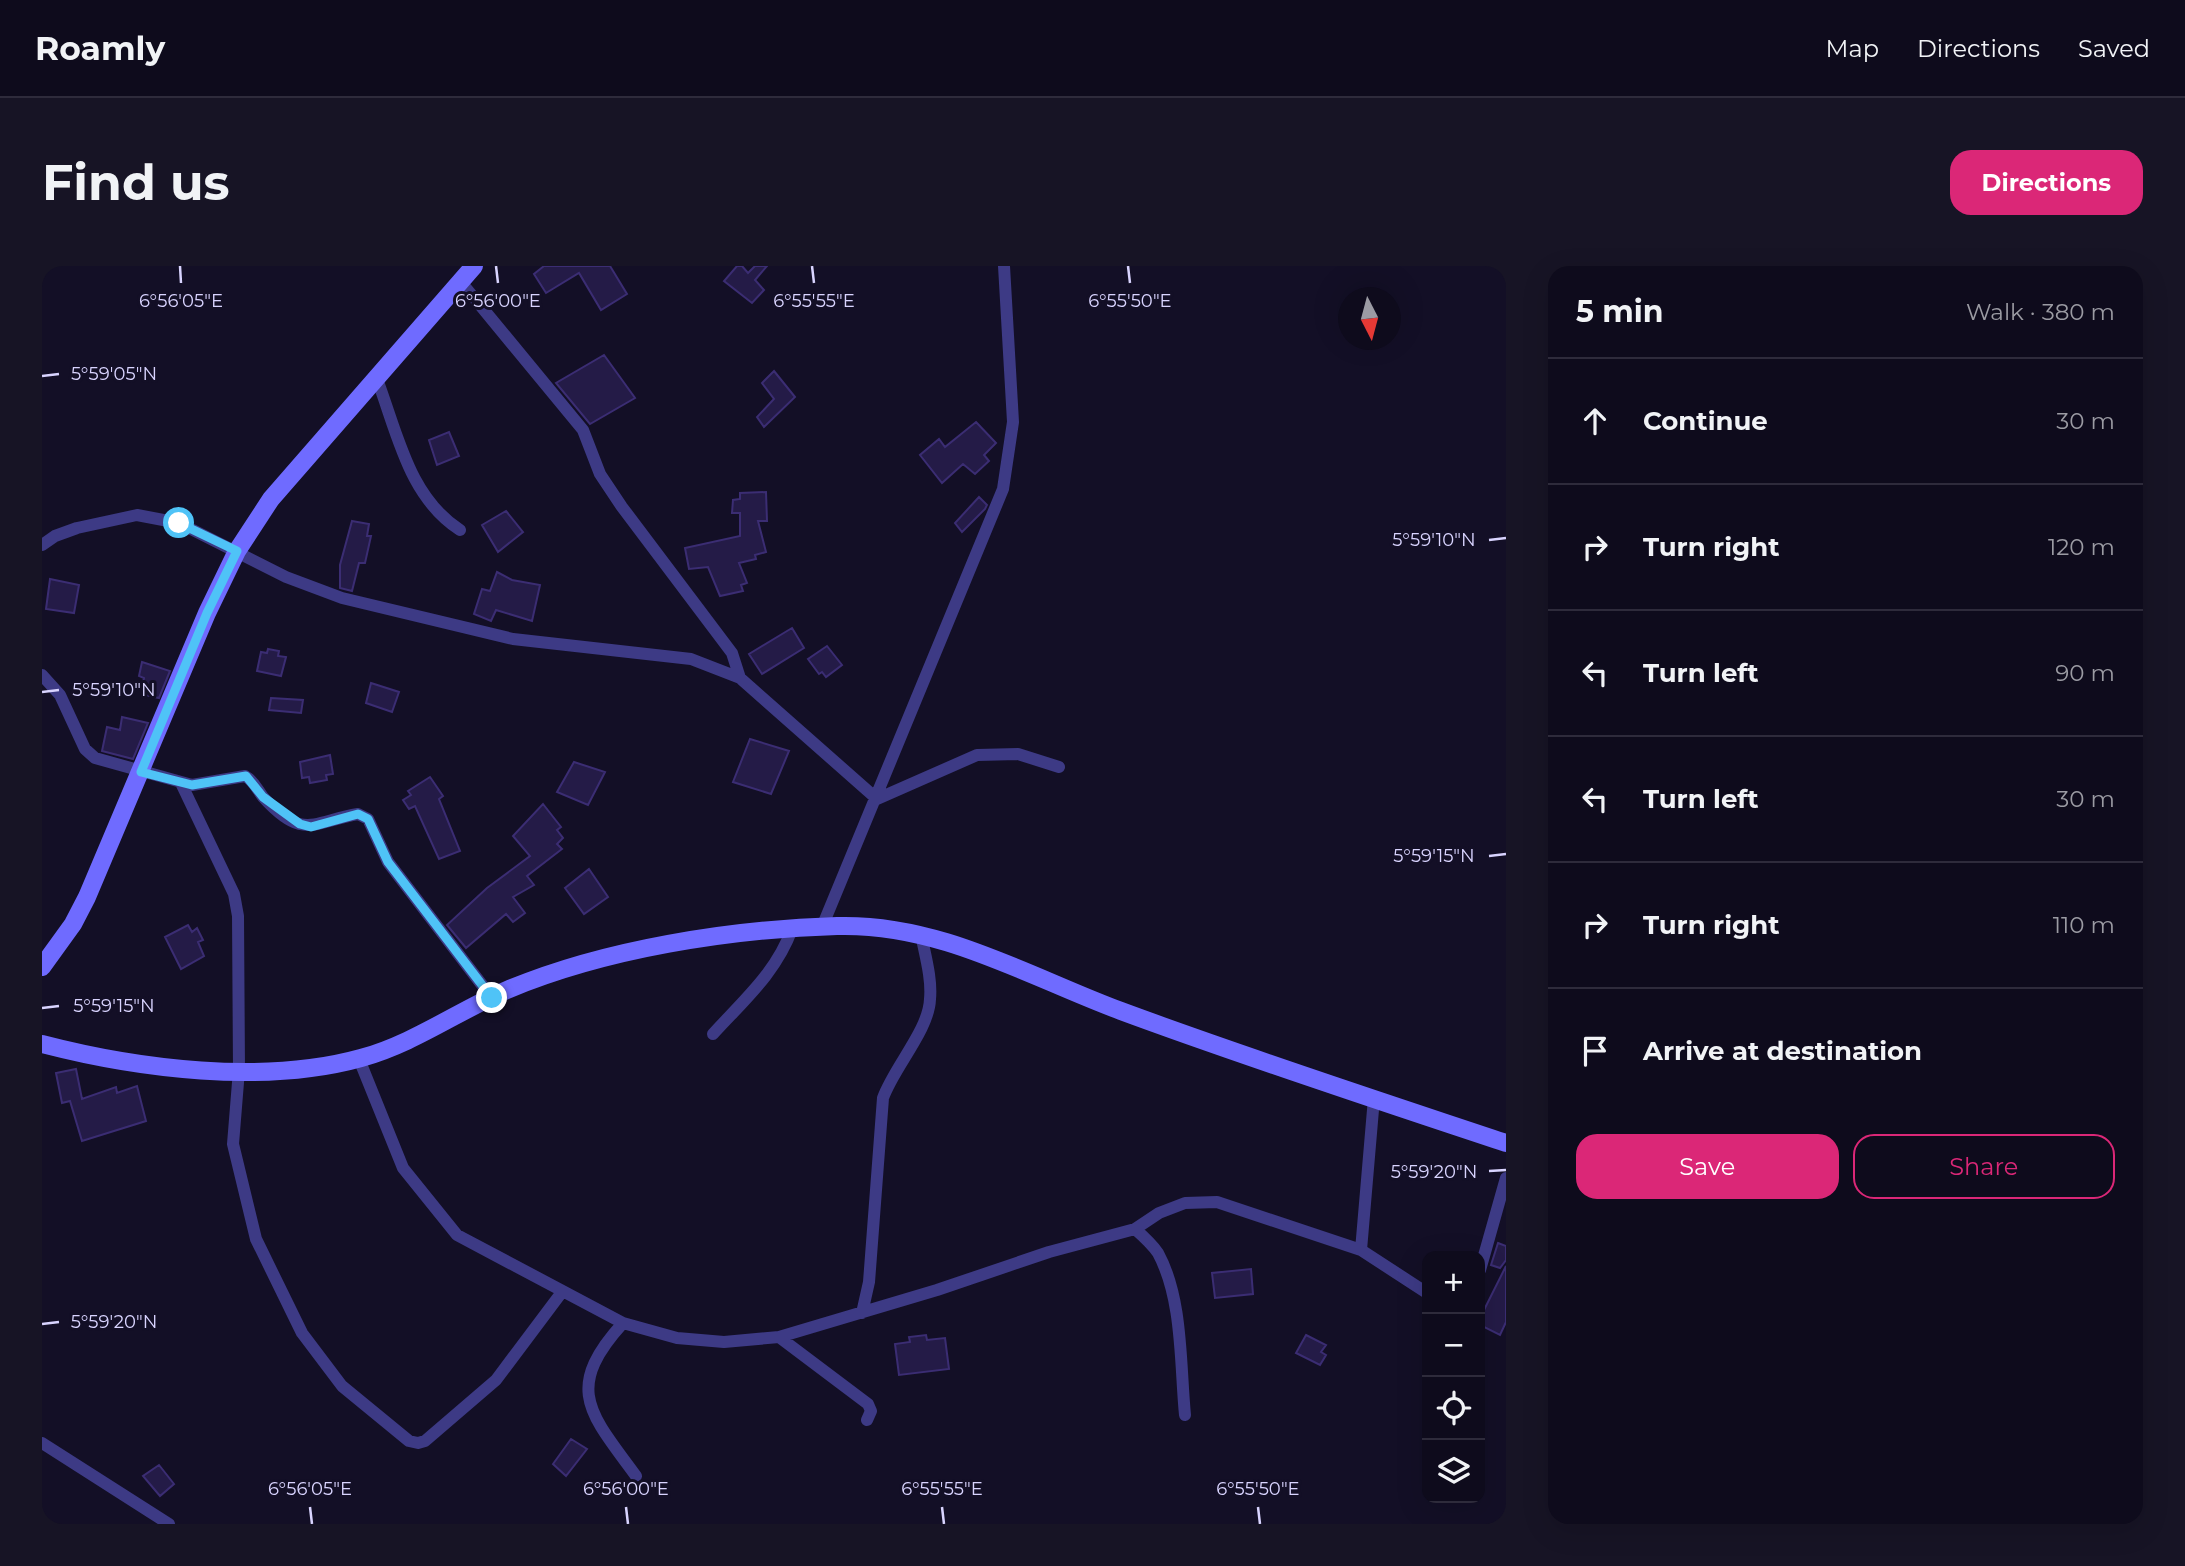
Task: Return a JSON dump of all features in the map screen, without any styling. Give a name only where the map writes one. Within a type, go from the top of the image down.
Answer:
[{"type":"street","points":[[42,967],[73,924],[87,897],[207,613],[237,551],[271,499],[474,266]]},
{"type":"street","points":[[822,927],[1003,489],[1013,422],[1004,266]]},
{"type":"street","points":[[461,282],[583,430],[600,474],[732,653],[740,677]]},
{"type":"street","points":[[377,379],[421,495],[439,516],[460,530]]},
{"type":"street","points":[[42,545],[55,536],[77,528],[137,515],[179,523],[286,577],[342,598],[513,639],[691,659],[740,677],[877,799]]},
{"type":"street","points":[[42,675],[60,695],[85,748],[95,758],[181,783],[206,783],[246,776],[263,797],[300,824],[311,827],[358,814],[368,819],[388,862],[492,998]]},
{"type":"street","points":[[877,799],[977,755],[1018,754],[1059,767]]},
{"type":"street","points":[[181,783],[234,894],[239,935],[239,1070],[233,1144],[256,1239],[302,1333],[342,1386],[409,1441],[418,1443],[425,1441],[496,1380],[562,1292]]},
{"type":"street","points":[[42,1044],[97,1058],[239,1070],[314,1067],[359,1059],[387,1050],[492,998],[587,963],[662,947],[792,929],[874,926],[921,933],[987,955],[1116,1009],[1506,1143]]},
{"type":"street","points":[[713,1034],[777,963],[792,929]]},
{"type":"street","points":[[862,1313],[869,1282],[883,1098],[892,1074],[925,1021],[931,1000],[921,933]]},
{"type":"street","points":[[359,1059],[403,1168],[457,1235],[622,1323],[677,1338],[724,1342],[779,1337],[1049,1252],[1135,1229],[1159,1213],[1185,1203],[1217,1202],[1361,1250],[1422,1290]]},
{"type":"street","points":[[1361,1250],[1374,1098]]},
{"type":"street","points":[[1485,1252],[1506,1178]]},
{"type":"street","points":[[1135,1229],[1156,1250],[1166,1272],[1174,1309],[1185,1415]]},
{"type":"street","points":[[622,1323],[602,1346],[590,1368],[586,1387],[602,1430],[636,1476]]},
{"type":"street","points":[[779,1337],[868,1404],[871,1411],[867,1420]]},
{"type":"street","points":[[42,1443],[169,1524]]},
{"type":"building","points":[[544,266],[610,266],[627,294],[601,310],[579,273],[546,293],[534,274]]},
{"type":"building","points":[[737,266],[742,266],[748,273],[755,266],[767,266],[755,280],[764,290],[752,303],[724,281]]},
{"type":"building","points":[[604,355],[635,398],[590,424],[556,383]]},
{"type":"building","points":[[774,371],[795,397],[764,427],[757,417],[774,399],[762,383]]},
{"type":"building","points":[[976,422],[996,443],[984,455],[989,461],[975,474],[963,464],[942,483],[920,455],[939,439],[945,447]]},
{"type":"building","points":[[449,432],[459,456],[437,465],[429,440]]},
{"type":"building","points":[[766,492],[767,521],[758,521],[766,552],[755,555],[756,559],[739,563],[747,583],[741,585],[743,591],[720,596],[708,567],[689,569],[685,548],[740,536],[740,513],[732,513],[733,500],[740,499],[740,493]]},
{"type":"building","points":[[979,497],[987,505],[962,532],[955,523]]},
{"type":"building","points":[[506,511],[523,532],[498,552],[482,525]]},
{"type":"building","points":[[352,521],[369,524],[367,536],[371,536],[365,563],[359,563],[352,591],[340,588],[340,565]]},
{"type":"building","points":[[497,572],[512,580],[540,585],[532,621],[496,610],[491,621],[474,614],[482,589],[490,591]]},
{"type":"building","points":[[50,579],[79,585],[74,613],[46,609]]},
{"type":"building","points":[[792,628],[804,648],[762,674],[749,654]]},
{"type":"building","points":[[827,646],[842,665],[826,677],[822,672],[819,674],[808,659]]},
{"type":"building","points":[[268,649],[279,651],[278,656],[286,657],[281,676],[257,671],[261,652],[267,653]]},
{"type":"building","points":[[142,662],[170,671],[159,698],[145,695],[146,689],[142,687],[144,678],[139,676]]},
{"type":"building","points":[[371,683],[399,692],[392,712],[366,703]]},
{"type":"building","points":[[271,698],[303,700],[301,713],[269,710]]},
{"type":"building","points":[[122,717],[148,723],[133,759],[102,751],[107,727],[120,730]]},
{"type":"building","points":[[750,739],[789,751],[771,794],[733,782]]},
{"type":"building","points":[[330,755],[333,774],[326,775],[327,780],[310,783],[309,777],[302,778],[300,762]]},
{"type":"building","points":[[574,762],[605,772],[588,805],[557,792]]},
{"type":"building","points":[[430,777],[443,796],[439,799],[460,851],[439,859],[415,806],[409,809],[403,800],[411,795],[408,791]]},
{"type":"building","points":[[543,804],[561,827],[557,830],[563,838],[557,844],[562,849],[527,876],[534,885],[513,897],[525,913],[513,922],[506,914],[466,948],[447,925],[487,888],[530,856],[513,836]]},
{"type":"building","points":[[589,869],[608,897],[584,914],[565,888]]},
{"type":"building","points":[[188,925],[192,932],[197,928],[203,940],[198,942],[204,956],[181,969],[165,937]]},
{"type":"building","points":[[76,1069],[82,1099],[116,1087],[117,1093],[137,1086],[146,1121],[82,1141],[70,1101],[62,1103],[56,1073]]},
{"type":"building","points":[[1498,1243],[1506,1246],[1506,1260],[1500,1268],[1491,1265]]},
{"type":"building","points":[[1506,1266],[1506,1322],[1500,1335],[1485,1328],[1485,1308]]},
{"type":"building","points":[[1251,1269],[1253,1294],[1215,1298],[1212,1273]]},
{"type":"building","points":[[926,1335],[927,1340],[945,1338],[949,1369],[899,1375],[895,1344],[910,1342],[909,1337]]},
{"type":"building","points":[[1306,1335],[1326,1345],[1321,1352],[1326,1355],[1320,1365],[1296,1353]]},
{"type":"building","points":[[571,1439],[587,1449],[566,1476],[553,1464]]},
{"type":"building","points":[[159,1465],[174,1484],[160,1496],[143,1476]]},
{"type":"route","points":[[179,523],[237,551],[207,613],[141,772],[192,785],[237,775],[246,776],[252,780],[263,797],[289,819],[311,827],[358,814],[368,819],[388,862],[492,998]]}]
